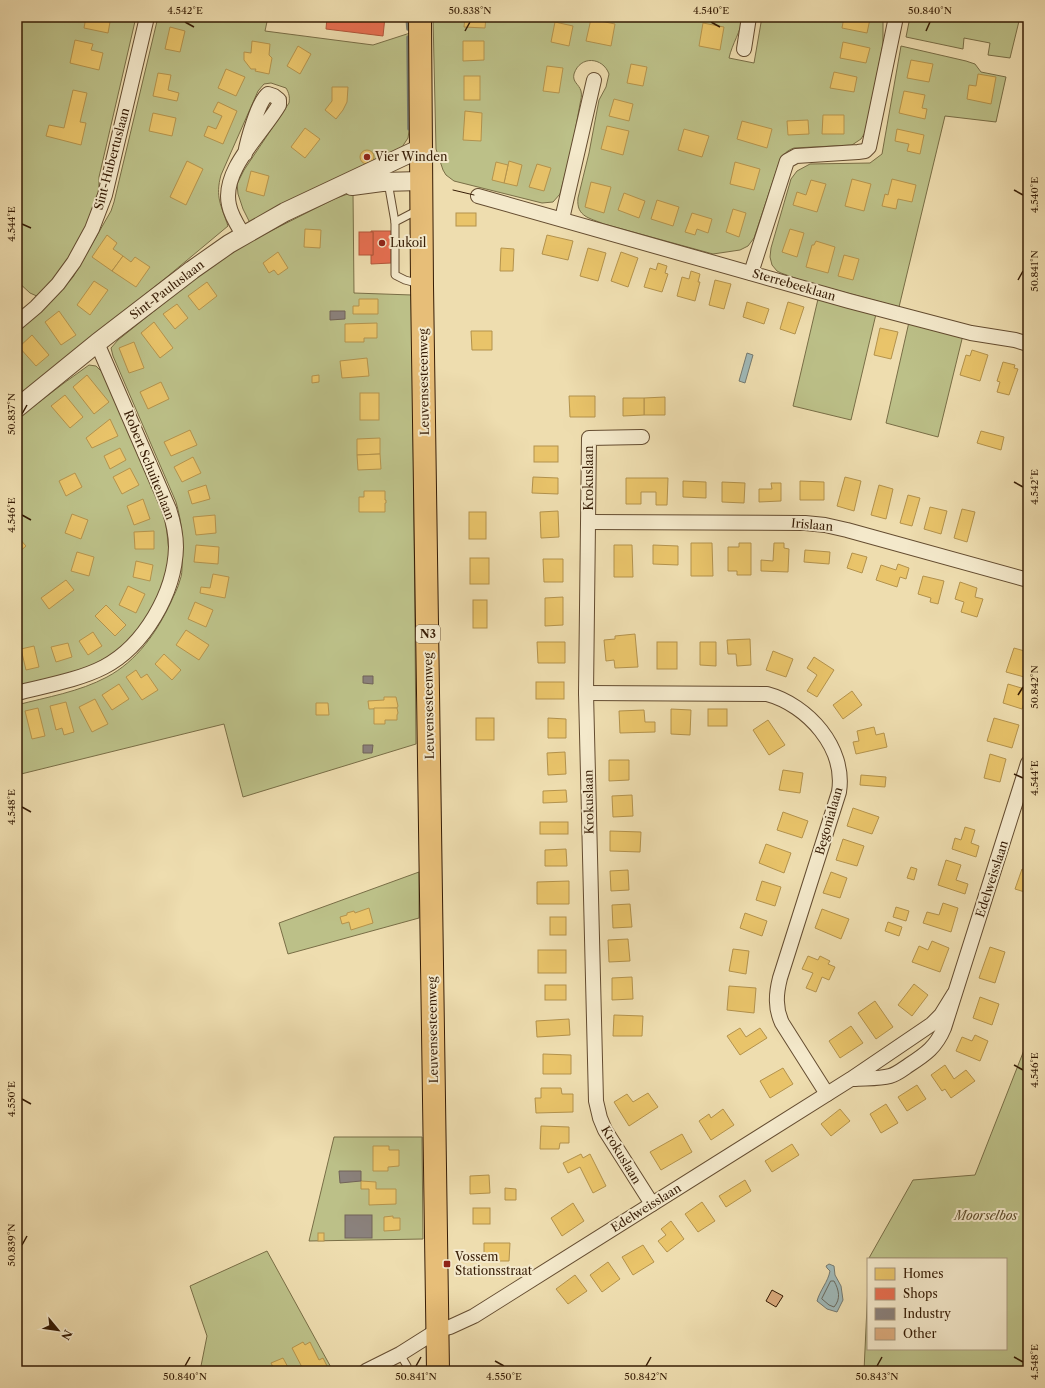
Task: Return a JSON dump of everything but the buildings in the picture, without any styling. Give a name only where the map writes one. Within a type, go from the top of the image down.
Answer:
[{"type":"main road","name":"Leuvensesteenweg","points":[[420,17],[422,285],[438,1371]]},
{"type":"street","name":"Sint-Hubertuslaan","points":[[17,324],[58,284],[74,262],[92,229],[105,195],[146,17]]},
{"type":"street","points":[[744,48],[750,17]]},
{"type":"street","points":[[751,273],[787,161],[796,156],[858,152],[865,151],[869,147],[896,17]]},
{"type":"street","points":[[562,219],[594,80]]},
{"type":"street","name":"Sint-Pauluslaan","points":[[17,408],[97,343],[192,270],[244,236],[285,212],[421,148]]},
{"type":"street","points":[[244,236],[231,213],[228,189],[231,180],[245,154]]},
{"type":"street","name":"Sint-Pauluslaan","points":[[330,190],[368,183],[422,181]]},
{"type":"street","name":"Sterrebeeklaan","points":[[478,196],[849,301],[971,333],[1015,340],[1028,344]]},
{"type":"street","name":"Robert Schuitenlaan","points":[[17,694],[90,674],[120,657],[142,636],[155,615],[171,578],[174,563],[175,536],[169,508],[97,343]]},
{"type":"street","name":"Krokuslaan","points":[[642,437],[588,438],[589,522],[586,693],[596,1101],[600,1118],[605,1130],[652,1204]]},
{"type":"street","name":"Irislaan","points":[[589,522],[806,523],[825,525],[1028,580]]},
{"type":"street","name":"Begonialaan","points":[[586,693],[767,694],[786,701],[801,711],[825,737],[832,748],[840,772],[839,792],[780,978],[777,1002],[778,1014],[782,1023],[827,1094]]},
{"type":"street","name":"Edelweisslaan","points":[[851,1079],[887,1076],[898,1072],[925,1055],[935,1045],[942,1034],[1028,763]]},
{"type":"street","name":"Edelweisslaan","points":[[366,1371],[400,1354],[438,1330],[450,1327],[474,1316],[851,1079],[913,1038],[937,1020],[945,1010],[954,994]]},
{"type":"street","points":[[913,1038],[919,1039],[924,1043],[926,1049],[925,1055]]},
{"type":"street","points":[[890,1053],[887,1059],[888,1065],[892,1070],[898,1072]]},
{"type":"lane","points":[[388,182],[395,222],[395,275],[405,280],[422,285]]},
{"type":"lane","points":[[395,222],[422,208]]},
{"type":"lane","points":[[400,1354],[406,1366],[406,1371]]},
{"type":"green space","points":[[17,17],[136,17],[99,177],[99,194],[89,221],[67,262],[39,297],[30,293],[17,281]]},
{"type":"green space","points":[[158,17],[268,17],[265,31],[373,45],[410,33],[411,117],[408,138],[402,147],[250,223],[238,194],[237,184],[244,170],[289,103],[289,95],[286,88],[271,83],[264,84],[258,91],[221,175],[219,195],[228,226],[17,397],[17,332],[50,303],[73,277],[111,211]]},
{"type":"green space","points":[[433,17],[743,17],[729,58],[754,63],[762,17],[883,17],[883,44],[866,131],[861,139],[852,145],[794,148],[788,151],[779,163],[754,238],[748,246],[740,250],[713,254],[604,224],[585,216],[579,209],[578,198],[589,153],[599,100],[606,87],[609,74],[602,64],[592,60],[581,64],[574,74],[574,79],[581,91],[581,99],[572,148],[560,194],[553,202],[542,203],[454,181],[446,175],[436,149]]},
{"type":"green space","points":[[910,17],[1020,17],[1010,58],[988,55],[990,43],[964,38],[963,49],[906,37]]},
{"type":"green space","points":[[901,46],[966,61],[975,64],[981,72],[1006,77],[996,122],[945,116],[899,307],[803,281],[781,273],[772,265],[770,257],[771,248],[791,179],[797,171],[810,164],[870,163],[882,154]]},
{"type":"green space","points":[[353,192],[354,293],[412,295],[416,744],[243,797],[224,724],[17,775],[17,705],[85,687],[107,677],[128,663],[153,635],[176,591],[181,576],[183,541],[176,502],[113,356],[111,348],[118,340],[204,271],[245,244],[334,199]]},
{"type":"green space","points":[[818,299],[876,314],[851,420],[793,406]]},
{"type":"green space","points":[[909,322],[963,335],[938,437],[886,423]]},
{"type":"green space","points":[[89,365],[96,366],[103,373],[164,512],[169,552],[164,585],[138,633],[111,655],[89,667],[17,688],[17,419]]},
{"type":"green space","points":[[419,872],[419,918],[288,954],[279,923]]},
{"type":"green space","name":"Moorselbos","points":[[1028,1040],[1028,1371],[864,1371],[867,1306],[867,1350],[1007,1350],[1007,1258],[869,1258],[913,1180],[975,1175]]},
{"type":"green space","points":[[334,1137],[422,1137],[423,1239],[309,1241]]},
{"type":"green space","points":[[267,1251],[333,1371],[200,1371],[207,1336],[190,1286]]},
{"type":"water","points":[[747,353],[753,355],[745,383],[739,381]]},
{"type":"water","points":[[829,1264],[834,1266],[835,1275],[841,1286],[843,1300],[837,1312],[827,1309],[817,1301],[829,1275],[830,1271],[826,1266]]},
{"type":"waterway","points":[[407,17],[408,29]]},
{"type":"waterway","points":[[408,37],[409,129]]},
{"type":"tram line","points":[[453,190],[474,195]]},
{"type":"place","name":"Vier Winden","points":[[367,157]]},
{"type":"place","name":"Lukoil","points":[[382,243]]},
{"type":"place","name":"Vossem Stationsstraat","points":[[447,1264]]}]
